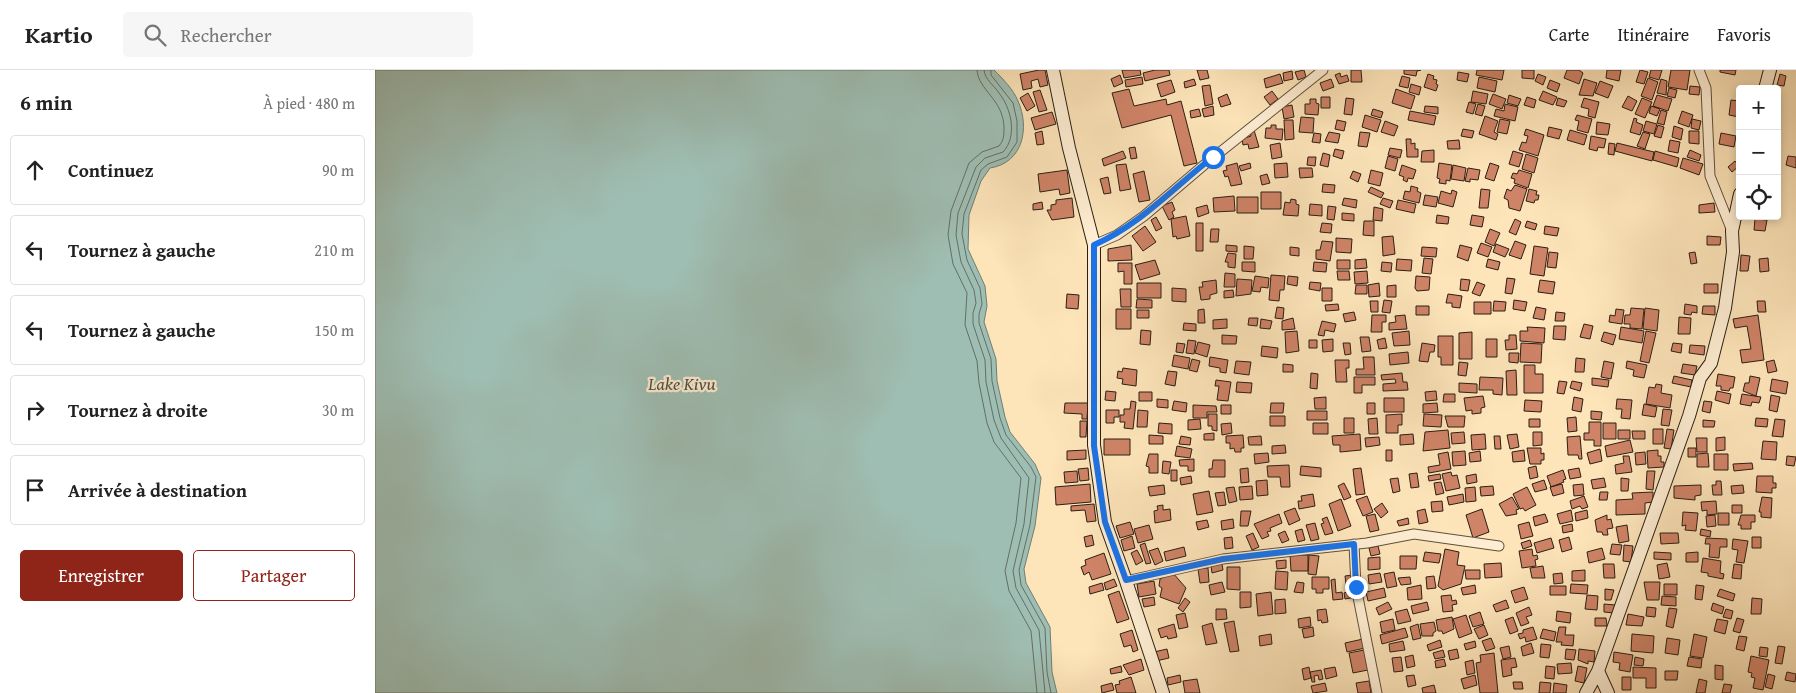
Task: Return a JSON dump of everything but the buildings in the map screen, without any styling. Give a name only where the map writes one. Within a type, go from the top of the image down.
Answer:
[{"type":"street","points":[[1053,70],[1094,245],[1094,446],[1105,522],[1163,693]]},
{"type":"street","points":[[1094,245],[1117,235],[1144,216],[1204,165],[1323,70]]},
{"type":"street","points":[[1699,70],[1706,88],[1710,176],[1732,231]]},
{"type":"street","points":[[1766,85],[1770,70]]},
{"type":"street","points":[[1586,693],[1598,671],[1689,416],[1700,378],[1711,363],[1725,308],[1733,252],[1732,231],[1736,212]]},
{"type":"street","points":[[1126,580],[1223,559],[1354,544],[1414,534],[1499,546]]},
{"type":"street","points":[[1354,544],[1356,587],[1377,693]]},
{"type":"street","points":[[1598,671],[1608,693]]},
{"type":"water","name":"Lake Kivu","points":[[375,70],[994,70],[1011,88],[1018,101],[1022,111],[1023,133],[1017,152],[1001,165],[990,168],[981,181],[969,215],[968,249],[985,286],[987,306],[984,322],[996,359],[997,381],[1005,417],[1010,432],[1035,464],[1041,478],[1035,526],[1024,569],[1026,583],[1050,627],[1052,672],[1057,693],[375,693]]},
{"type":"route","points":[[1213,157],[1144,216],[1117,235],[1094,245],[1094,446],[1105,522],[1126,580],[1223,559],[1354,544],[1356,587]]}]
